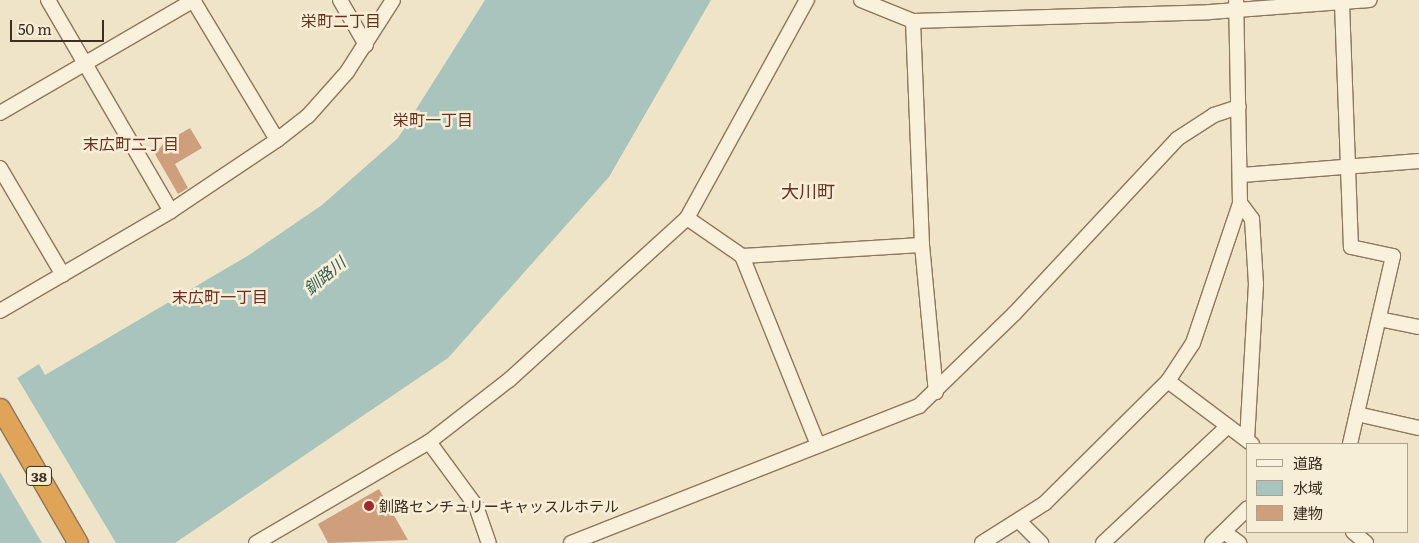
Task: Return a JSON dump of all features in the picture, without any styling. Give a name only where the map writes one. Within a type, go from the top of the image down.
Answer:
[{"type":"highway","name":"38","points":[[0,408],[78,543]]},
{"type":"street","points":[[48,0],[171,211]]},
{"type":"street","points":[[0,113],[194,0],[277,140]]},
{"type":"street","points":[[340,0],[366,45]]},
{"type":"street","points":[[0,311],[171,211],[277,140],[308,116],[366,45],[393,0]]},
{"type":"street","points":[[256,543],[429,442],[509,380],[687,218],[807,0]]},
{"type":"street","points":[[861,0],[913,21],[1236,5],[1342,3],[1370,0]]},
{"type":"street","points":[[1342,3],[1351,247],[1394,256],[1350,443]]},
{"type":"street","points":[[982,543],[1020,522],[1045,503],[1168,381],[1194,343],[1240,202],[1242,175],[1236,5]]},
{"type":"street","points":[[913,21],[922,245],[936,392]]},
{"type":"street","points":[[571,543],[919,406],[936,392],[1176,139],[1214,115],[1239,106]]},
{"type":"street","points":[[1242,175],[1419,161]]},
{"type":"street","points":[[0,168],[62,275]]},
{"type":"street","points":[[1168,381],[1226,428],[1250,442],[1256,284],[1252,219],[1240,202]]},
{"type":"street","points":[[687,218],[742,256],[818,445]]},
{"type":"street","points":[[742,256],[922,245]]},
{"type":"street","points":[[1378,319],[1419,327]]},
{"type":"street","points":[[1357,414],[1419,428]]},
{"type":"street","points":[[1102,543],[1226,428]]},
{"type":"street","points":[[429,442],[476,506],[490,543]]},
{"type":"street","points":[[1212,543],[1246,510]]},
{"type":"street","points":[[1020,522],[1041,543]]},
{"type":"street","points":[[1224,532],[1239,543]]},
{"type":"street","points":[[1354,533],[1366,543]]},
{"type":"water","name":"釧路川","points":[[485,0],[711,0],[609,177],[448,358],[175,543],[0,543],[0,389],[39,364],[45,375],[249,255],[322,205],[398,138]]},
{"type":"pier","points":[[16,376],[116,543],[42,543],[0,472],[0,386]]},
{"type":"building","points":[[190,128],[202,148],[175,164],[188,188],[178,194],[155,154],[164,143]]},
{"type":"building","name":"釧路センチュリーキャッスルホテル","points":[[379,489],[408,540],[328,543],[318,524]]},
{"type":"place","name":"釧路センチュリーキャッスルホテル","points":[[369,506]]},
{"type":"district","name":"栄町二丁目","points":[[341,20]]},
{"type":"district","name":"栄町一丁目","points":[[433,119]]},
{"type":"district","name":"末広町二丁目","points":[[131,143]]},
{"type":"district","name":"大川町","points":[[808,191]]},
{"type":"district","name":"末広町一丁目","points":[[220,296]]}]
